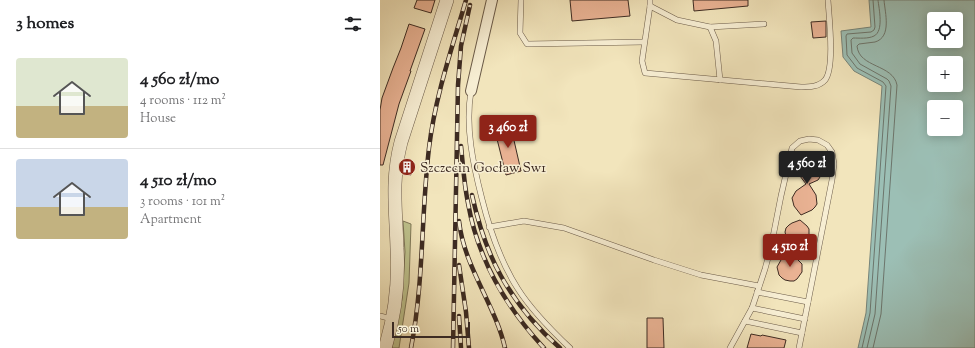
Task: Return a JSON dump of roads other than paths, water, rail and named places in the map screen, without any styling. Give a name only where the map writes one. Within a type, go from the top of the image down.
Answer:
[{"type":"street","points":[[385,348],[386,317],[395,300],[397,272],[394,189],[397,157],[447,0]]},
{"type":"street","points":[[471,91],[492,0]]},
{"type":"lane","points":[[521,0],[520,33],[527,44],[644,42]]},
{"type":"lane","points":[[650,0],[642,61],[644,74],[801,87],[814,86],[824,81],[829,72],[831,54],[828,0]]},
{"type":"lane","points":[[650,6],[677,20],[710,27],[764,24]]},
{"type":"lane","points":[[710,27],[716,41],[720,80]]},
{"type":"lane","points":[[471,91],[469,110],[472,149],[479,185],[490,227],[501,259],[518,290],[542,320],[570,348]]},
{"type":"lane","points":[[730,348],[752,308],[765,269],[792,148],[800,141],[810,139],[818,140],[827,145],[832,152],[834,164],[799,348]]},
{"type":"lane","points":[[490,227],[524,221],[564,228],[701,275],[759,286]]},
{"type":"lane","points":[[757,292],[808,302]]},
{"type":"lane","points":[[752,308],[805,319]]},
{"type":"lane","points":[[745,321],[802,333]]},
{"type":"water","points":[[869,0],[975,0],[975,348],[858,348],[866,313],[882,86],[854,71],[843,57],[841,31],[871,27]]},
{"type":"railway","points":[[411,348],[418,298],[426,173],[435,110],[444,73],[466,0]]},
{"type":"railway","points":[[453,348],[458,85],[461,46],[470,5]]},
{"type":"railway","points":[[461,146],[468,203],[473,224],[486,263],[505,299],[544,348]]},
{"type":"railway","points":[[472,195],[477,216],[491,257],[501,276],[513,296],[528,315],[560,348]]},
{"type":"railway","points":[[459,221],[467,254],[494,316],[505,348]]},
{"type":"railway","points":[[459,265],[466,312],[469,348]]},
{"type":"railway","points":[[459,316],[461,348]]},
{"type":"place","name":"Szczecin Gocław Sw1","points":[[407,167]]}]
